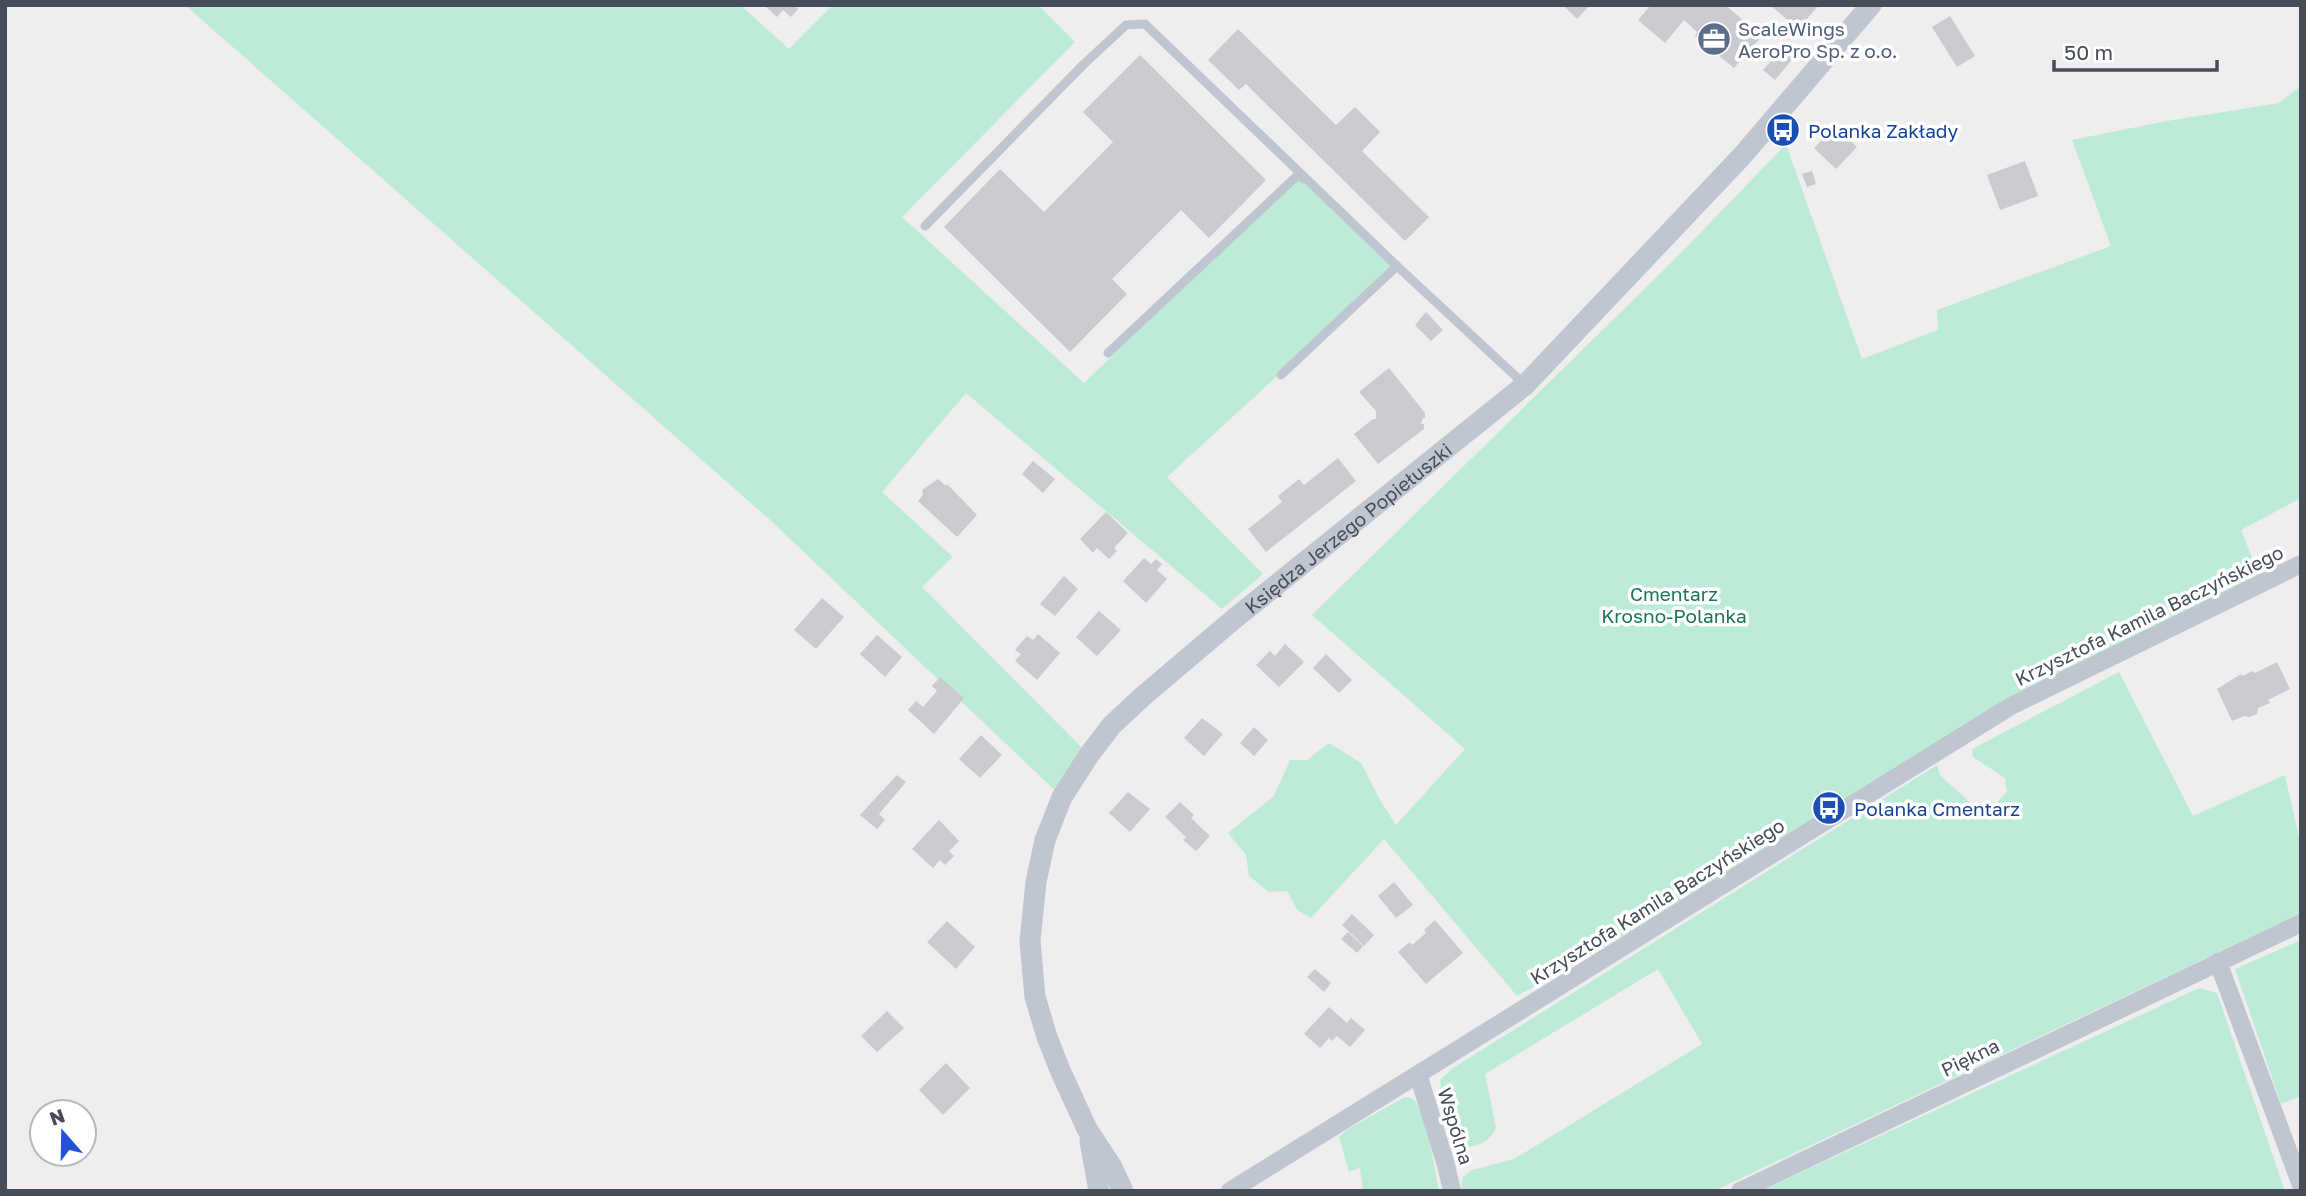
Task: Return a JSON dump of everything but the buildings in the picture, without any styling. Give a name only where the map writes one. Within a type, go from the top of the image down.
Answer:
[{"type":"street","name":"Księdza Jerzego Popiełuszki","points":[[1123,1191],[1112,1167],[1087,1129],[1047,1037],[1035,997],[1030,941],[1036,882],[1045,840],[1062,797],[1112,725],[1142,697],[1525,384],[1742,156],[1871,5]]},
{"type":"street","name":"Krzysztofa Kamila Baczyńskiego","points":[[1230,1191],[2011,706],[2301,564]]},
{"type":"street","name":"Piękna","points":[[1740,1191],[2301,923]]},
{"type":"street","points":[[2218,962],[2301,1185]]},
{"type":"street","name":"Wspólna","points":[[1418,1074],[1452,1191]]},
{"type":"street","name":"Księdza Jerzego Popiełuszki","points":[[1087,1129],[1099,1191]]},
{"type":"lane","points":[[925,226],[1083,65],[1126,25],[1145,24],[1397,266]]},
{"type":"lane","points":[[1108,353],[1299,174],[1525,384]]},
{"type":"lane","points":[[1281,375],[1397,266]]},
{"type":"green space","points":[[185,5],[740,5],[789,49],[833,5],[1038,5],[1075,42],[902,217],[1084,383],[1299,174],[1397,266],[1167,477],[1263,574],[1222,609],[966,393],[882,492],[953,557],[922,587],[1089,755],[1062,797],[769,519]]},
{"type":"green space","name":"Cmentarz Krosno-Polanka","points":[[2301,86],[2301,498],[2241,530],[2262,582],[2011,706],[1655,918],[1517,996],[1384,839],[1311,918],[1297,910],[1287,891],[1269,892],[1249,876],[1246,855],[1228,833],[1274,796],[1290,760],[1307,760],[1329,743],[1361,763],[1396,825],[1465,749],[1312,615],[1678,256],[1786,144],[1862,359],[1938,330],[1937,310],[2111,246],[2072,140],[2279,103]]},
{"type":"green space","points":[[2119,672],[2193,816],[2285,775],[2301,847],[2301,913],[1714,1191],[1461,1191],[1463,1177],[1472,1170],[1514,1159],[1702,1044],[1658,969],[1485,1074],[1496,1128],[1484,1142],[1468,1147],[1456,1147],[1447,1132],[1442,1114],[1441,1079],[1453,1068],[1937,765],[1940,775],[1976,808],[1993,807],[2007,792],[2005,778],[1973,757],[1972,749]]},
{"type":"green space","points":[[2301,940],[2301,1096],[2281,1104],[2235,969]]},
{"type":"green space","points":[[2199,988],[2217,993],[2285,1191],[1761,1191]]},
{"type":"green space","points":[[1405,1097],[1414,1100],[1423,1118],[1439,1191],[1363,1191],[1360,1168],[1349,1172],[1339,1137],[1348,1129]]},
{"type":"place","name":"ScaleWings AeroPro Sp. z o.o.","points":[[1714,39]]},
{"type":"place","name":"Polanka Zakłady","points":[[1783,130]]},
{"type":"place","name":"Polanka Cmentarz","points":[[1829,808]]}]
